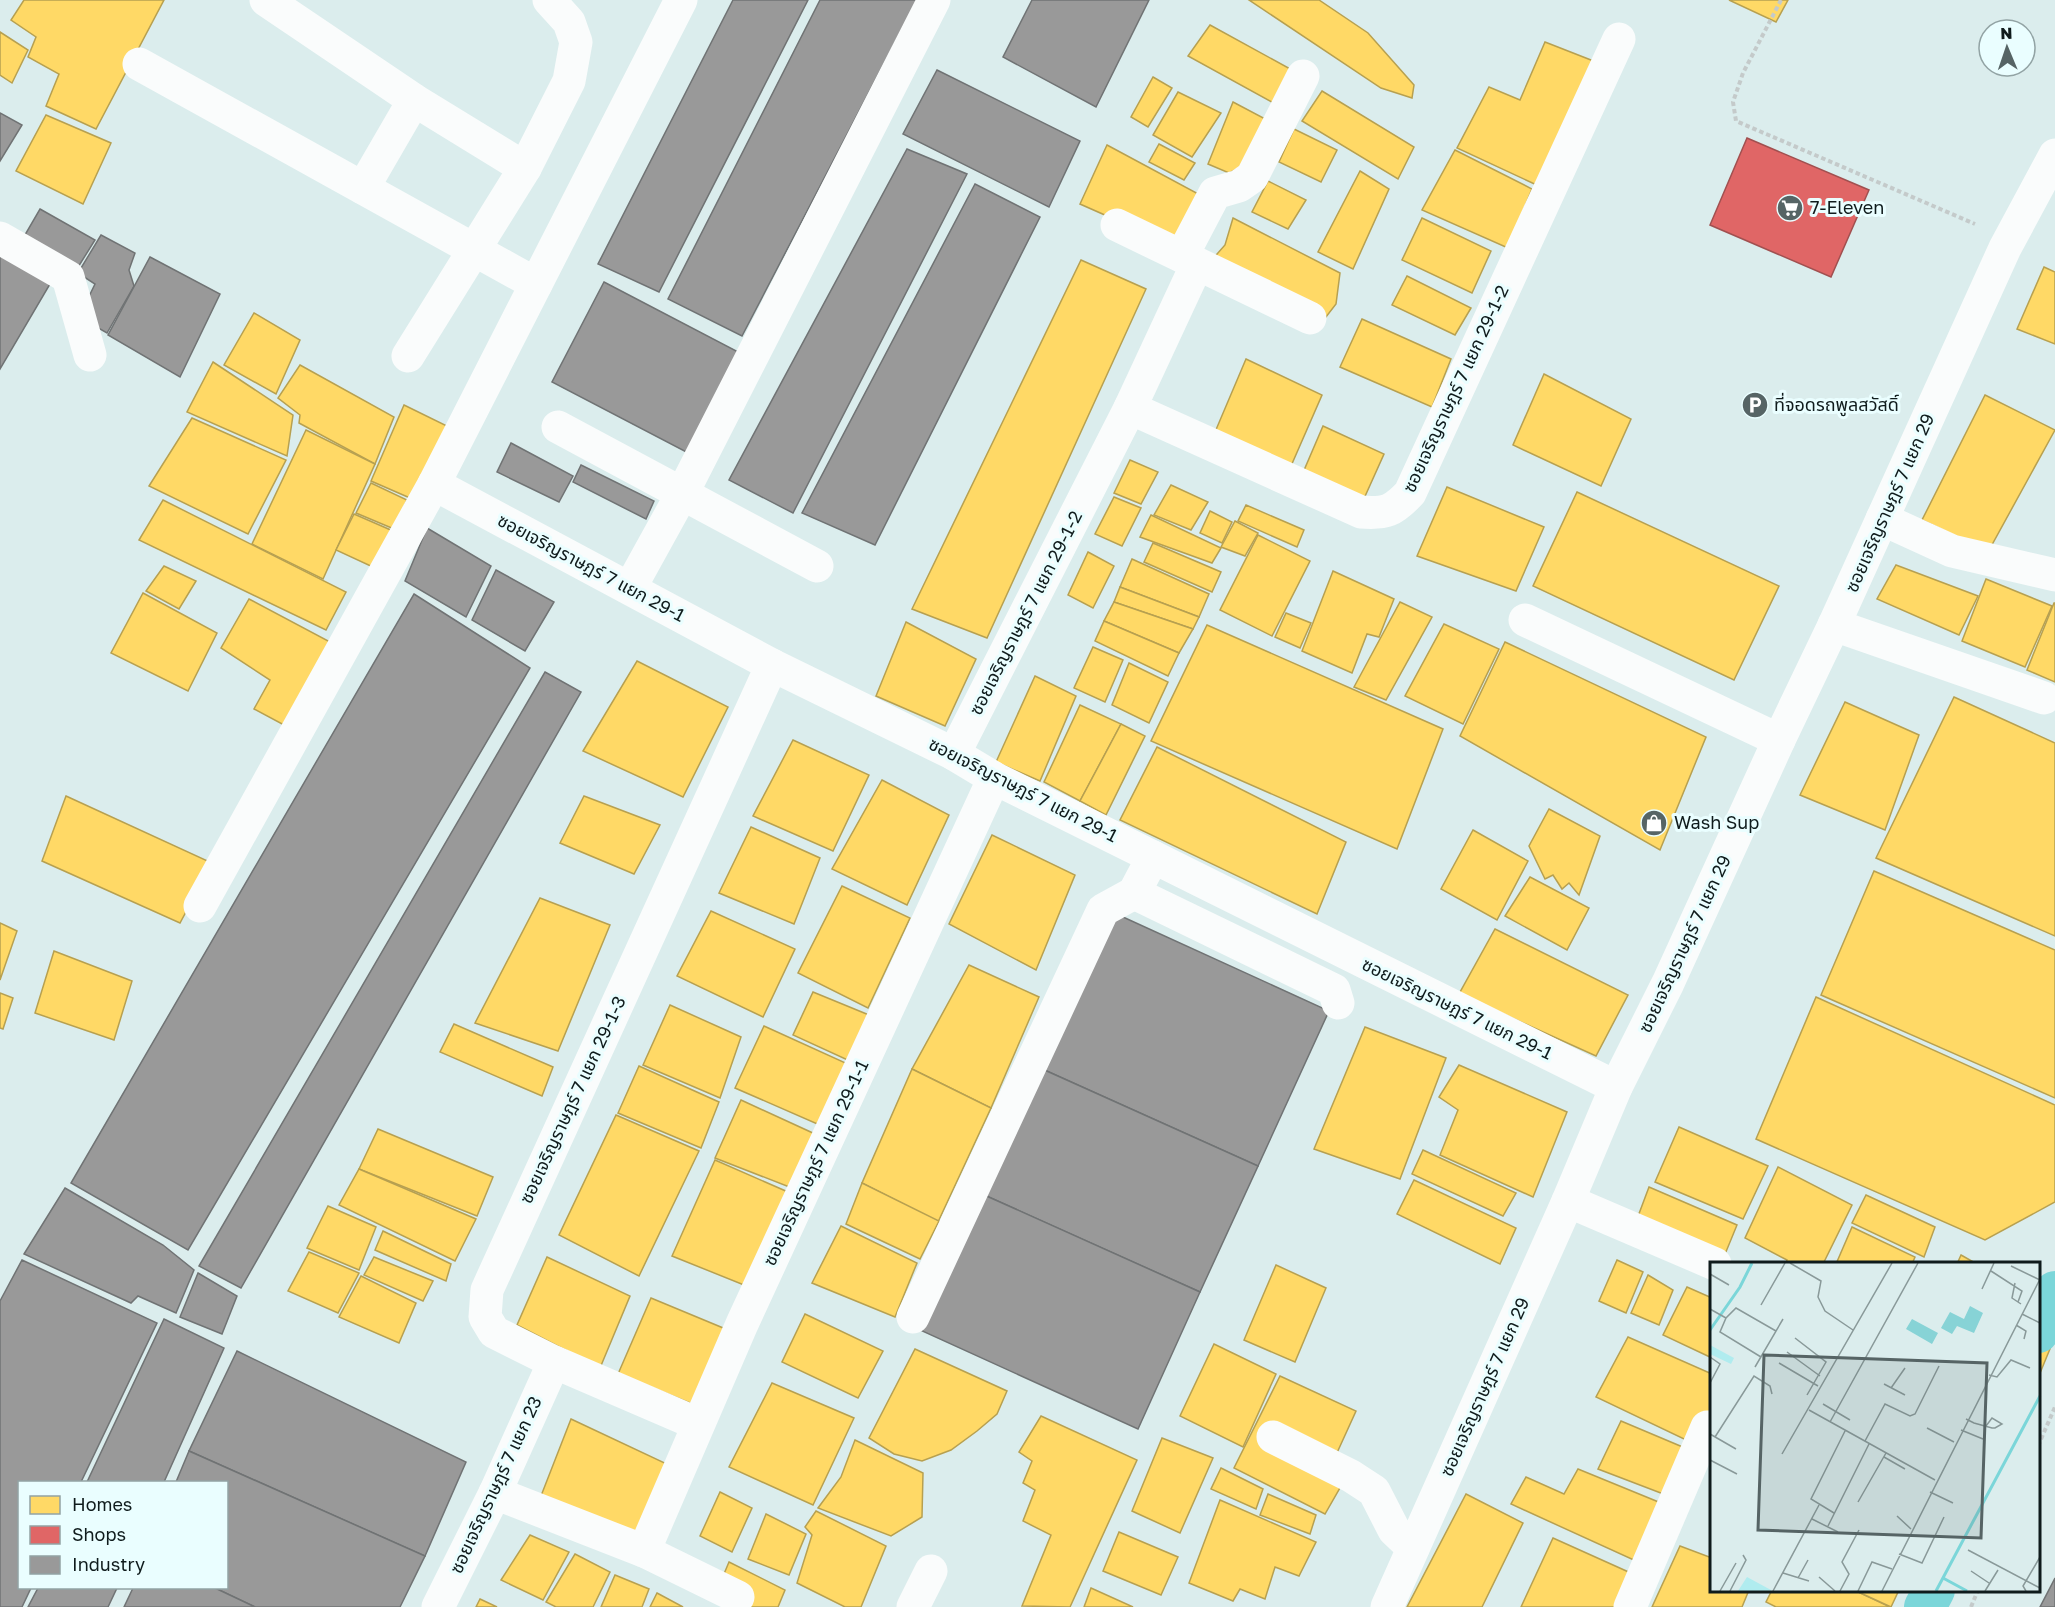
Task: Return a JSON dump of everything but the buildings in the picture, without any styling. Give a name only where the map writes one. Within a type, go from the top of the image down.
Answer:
[{"type":"street","points":[[266,0],[414,100],[525,168]]},
{"type":"street","points":[[408,356],[525,168],[569,81],[576,42],[569,22],[549,0]]},
{"type":"street","points":[[200,906],[434,484],[681,0]]},
{"type":"street","points":[[630,588],[683,492],[934,0]]},
{"type":"street","name":"ซอยเจริญราษฎร์ 7 แยก 29-1-2","points":[[1130,408],[1360,512],[1378,513],[1395,508],[1410,492],[1618,39]]},
{"type":"street","points":[[139,64],[536,284]]},
{"type":"street","name":"ซอยเจริญราษฎร์ 7 แยก 29-1-2","points":[[954,754],[1130,408],[1215,193],[1239,186],[1252,177],[1303,76]]},
{"type":"street","points":[[363,188],[414,100]]},
{"type":"street","name":"ซอยเจริญราษฎร์ 7 แยก 29","points":[[1387,1607],[1568,1201],[1616,1087],[1668,983],[1779,740],[1834,626],[2010,239],[2055,155]]},
{"type":"street","points":[[1117,225],[1310,318]]},
{"type":"street","points":[[0,238],[68,278],[90,355]]},
{"type":"street","points":[[558,427],[683,492],[817,566]]},
{"type":"street","name":"ซอยเจริญราษฎร์ 7 แยก 29-1","points":[[434,484],[772,665],[954,754],[994,778],[1153,858],[1616,1087]]},
{"type":"street","points":[[1882,519],[1952,551],[2055,575]]},
{"type":"street","points":[[1525,620],[1779,740]]},
{"type":"street","points":[[1834,626],[2043,698]]},
{"type":"street","name":"ซอยเจริญราษฎร์ 7 แยก 29-1-3","points":[[698,1424],[554,1362],[494,1332],[485,1317],[487,1290],[772,665]]},
{"type":"street","name":"ซอยเจริญราษฎร์ 7 แยก 29-1-1","points":[[644,1551],[698,1424],[994,778]]},
{"type":"street","points":[[913,1317],[1103,910],[1134,893],[1153,858]]},
{"type":"street","points":[[1134,893],[1334,990],[1338,1004]]},
{"type":"street","points":[[1568,1201],[1713,1262]]},
{"type":"street","name":"ซอยเจริญราษฎร์ 7 แยก 23","points":[[438,1607],[495,1493],[554,1362]]},
{"type":"street","points":[[1630,1607],[1707,1427]]},
{"type":"street","points":[[1273,1437],[1351,1476],[1374,1491],[1394,1530],[1413,1548]]},
{"type":"street","points":[[495,1493],[644,1551],[738,1597]]},
{"type":"street","points":[[913,1607],[931,1570]]},
{"type":"path","points":[[1781,0],[1743,73],[1733,102],[1736,121],[2010,239]]},
{"type":"path","points":[[2040,1441],[2055,1407]]},
{"type":"path","points":[[1971,1607],[1977,1592]]},
{"type":"waterway","points":[[2040,1327],[2055,1292]]},
{"type":"waterway","points":[[1925,1607],[1933,1592]]},
{"type":"place","name":"7-Eleven","points":[[1790,208]]},
{"type":"place","name":"ที่จอดรถพูลสวัสดิ์","points":[[1755,405]]},
{"type":"place","name":"Wash Sup","points":[[1654,823]]}]
